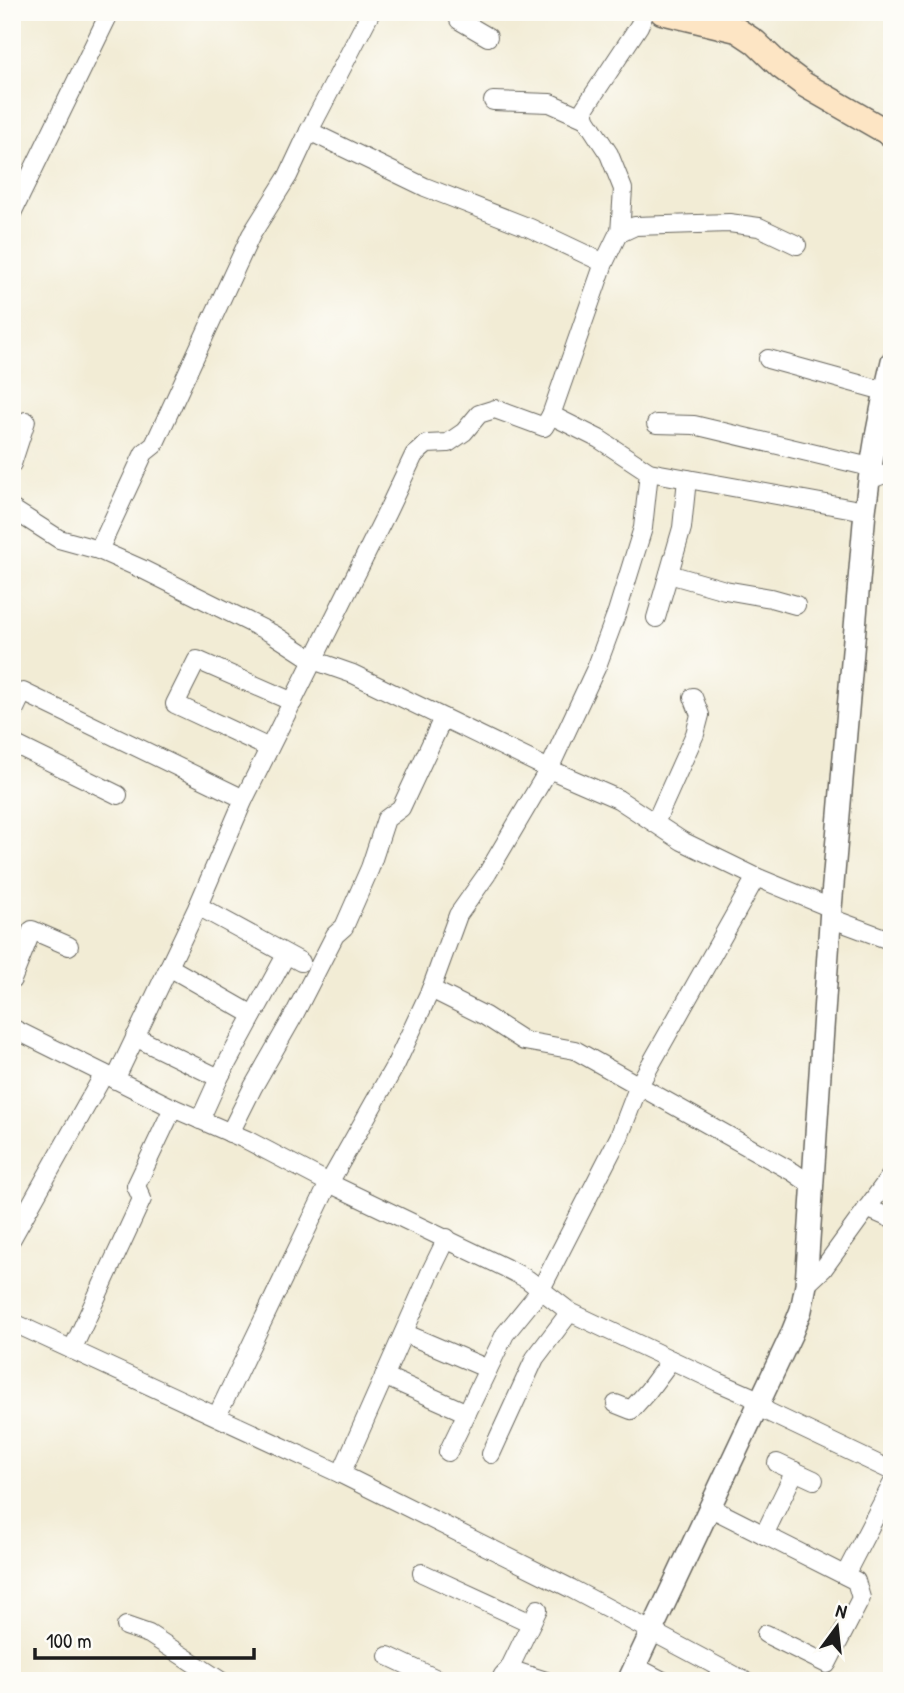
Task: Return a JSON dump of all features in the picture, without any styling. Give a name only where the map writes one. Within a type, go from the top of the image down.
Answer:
[{"type":"main road","points":[[662,12],[737,30],[805,85],[892,135]]},
{"type":"street","points":[[12,212],[110,12]]},
{"type":"street","points":[[99,550],[144,453],[154,444],[251,235],[288,176],[371,12]]},
{"type":"street","points":[[462,12],[459,20],[488,37]]},
{"type":"street","points":[[12,1238],[135,1037],[198,906],[244,799],[414,455],[427,444],[448,443],[464,432],[479,414],[495,409],[544,426],[551,415],[604,263],[620,233],[623,189],[609,154],[586,119],[584,108],[639,26],[645,12]]},
{"type":"street","points":[[493,101],[550,103],[586,119]]},
{"type":"street","points":[[309,131],[425,187],[530,229],[604,263]]},
{"type":"street","points":[[620,233],[635,226],[729,223],[759,227],[797,245]]},
{"type":"street","points":[[768,359],[884,391]]},
{"type":"street","points":[[663,1681],[631,1673],[801,1310],[806,1285],[831,913],[864,511],[884,391],[892,361]]},
{"type":"street","points":[[551,415],[599,439],[649,472],[864,511]]},
{"type":"street","points":[[12,464],[26,421]]},
{"type":"street","points":[[656,424],[694,425],[869,474],[892,471]]},
{"type":"street","points":[[217,1416],[329,1183],[396,1065],[431,989],[458,915],[487,874],[549,769],[597,666],[643,528],[649,472]]},
{"type":"street","points":[[656,618],[682,528],[687,479]]},
{"type":"street","points":[[12,509],[59,539],[99,550],[144,570],[273,634],[313,660],[353,674],[443,719],[618,799],[682,841],[892,941]]},
{"type":"street","points":[[668,574],[725,590],[796,605]]},
{"type":"street","points":[[269,748],[175,704],[197,660],[293,702]]},
{"type":"street","points":[[12,715],[18,689],[244,799]]},
{"type":"street","points":[[655,823],[695,734],[700,715],[693,697]]},
{"type":"street","points":[[230,1133],[295,1015],[335,935],[344,927],[370,868],[386,819],[401,808],[443,719]]},
{"type":"street","points":[[12,743],[118,795]]},
{"type":"street","points":[[448,1452],[505,1334],[540,1291],[619,1137],[639,1085],[756,877]]},
{"type":"street","points":[[198,906],[293,959],[253,1015],[200,1120]]},
{"type":"street","points":[[12,980],[32,930],[69,946]]},
{"type":"street","points":[[169,967],[253,1015]]},
{"type":"street","points":[[431,989],[485,1016],[524,1041],[575,1050],[793,1172],[813,1186]]},
{"type":"street","points":[[12,1028],[447,1238],[527,1279],[570,1312],[750,1395],[768,1412],[892,1471]]},
{"type":"street","points":[[135,1037],[219,1079]]},
{"type":"street","points":[[72,1350],[142,1199],[136,1186],[173,1108]]},
{"type":"street","points":[[806,1285],[822,1269],[892,1174]]},
{"type":"street","points":[[867,1208],[892,1219]]},
{"type":"street","points":[[341,1474],[447,1238]]},
{"type":"street","points":[[491,1454],[536,1358],[570,1312]]},
{"type":"street","points":[[12,1322],[341,1474],[570,1588],[745,1681]]},
{"type":"street","points":[[404,1333],[488,1369]]},
{"type":"street","points":[[616,1404],[631,1410],[671,1360]]},
{"type":"street","points":[[384,1376],[467,1413]]},
{"type":"street","points":[[777,1462],[814,1479]]},
{"type":"street","points":[[764,1535],[795,1471]]},
{"type":"street","points":[[845,1575],[892,1484]]},
{"type":"street","points":[[709,1507],[856,1581],[862,1598],[827,1664],[766,1634]]},
{"type":"street","points":[[422,1573],[534,1616],[505,1675],[546,1681]]},
{"type":"street","points":[[126,1626],[149,1634],[221,1681]]},
{"type":"street","points":[[388,1656],[440,1681]]}]
